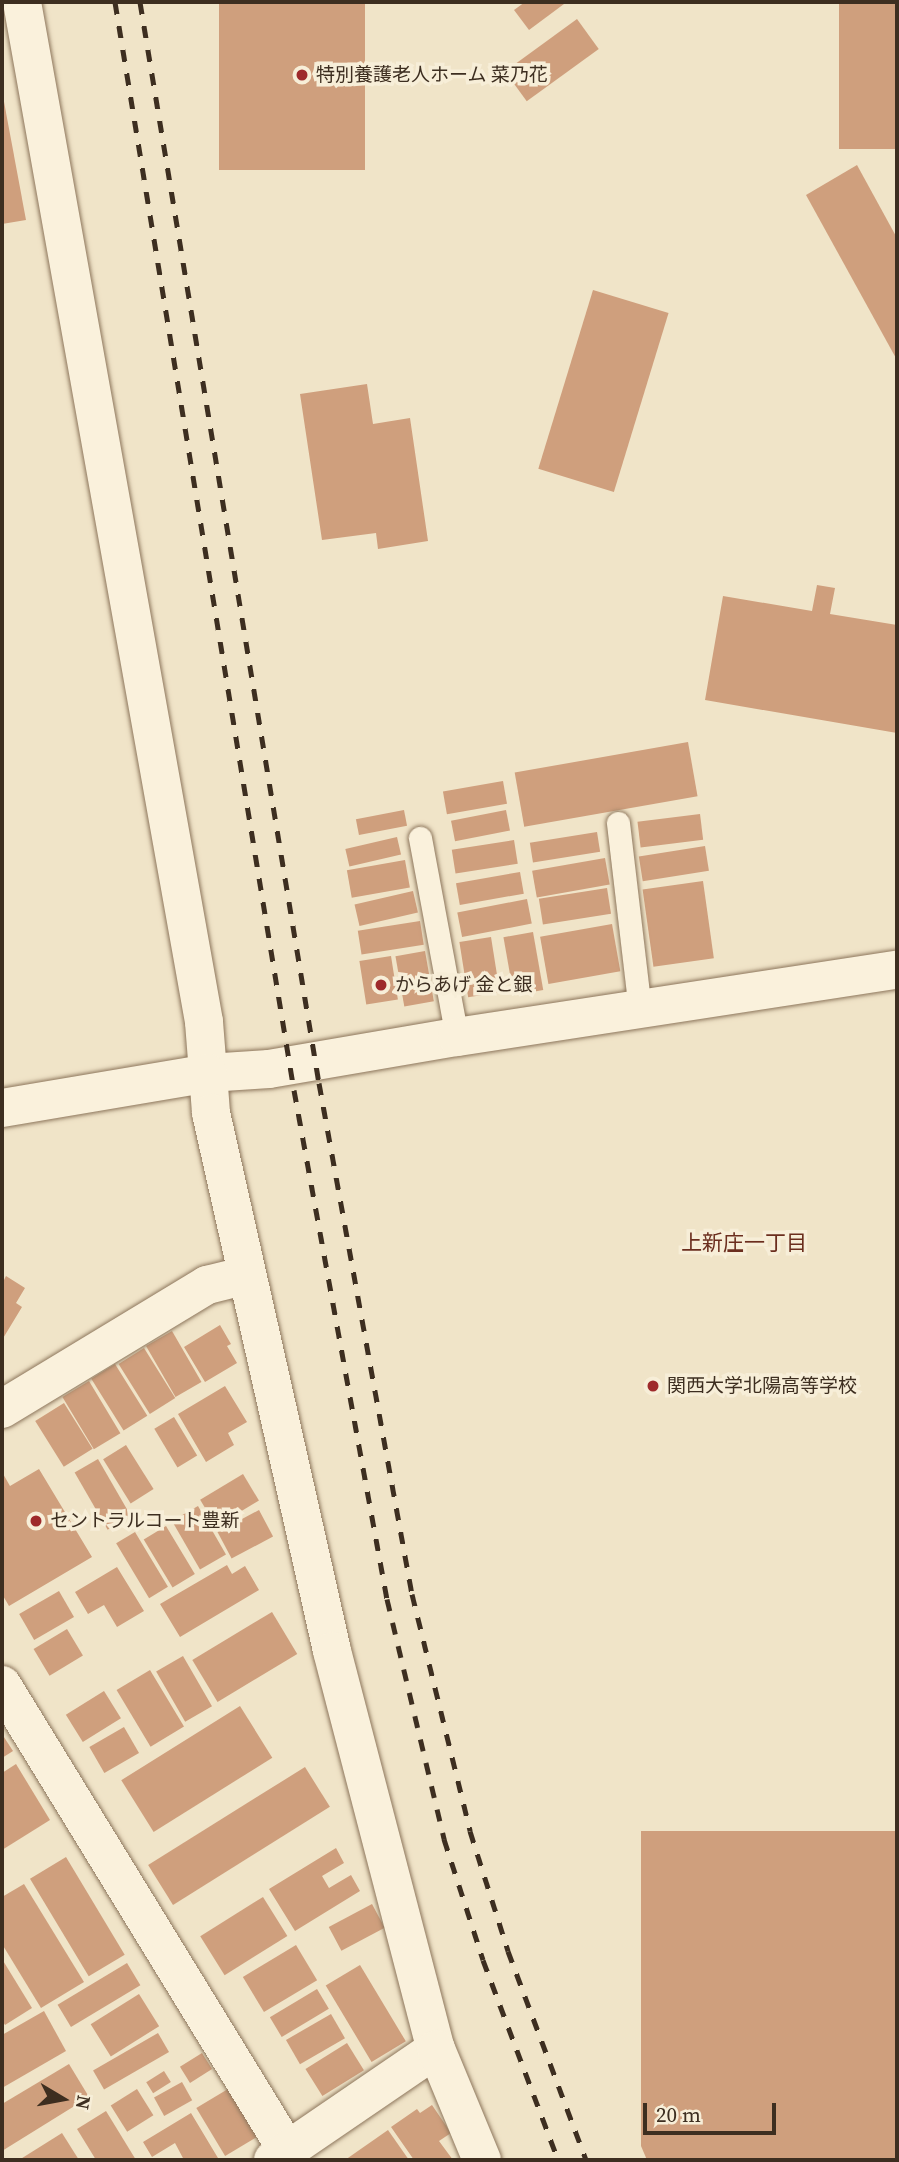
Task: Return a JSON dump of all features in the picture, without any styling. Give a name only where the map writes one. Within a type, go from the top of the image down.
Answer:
[{"type":"street","points":[[22,2],[204,1022],[211,1113],[332,1651],[436,2049],[482,2160]]},
{"type":"street","points":[[2,1108],[208,1073],[269,1069],[457,1037],[897,971]]},
{"type":"street","points":[[2,1409],[207,1286],[247,1275]]},
{"type":"street","points":[[2,1685],[280,2155],[436,2049]]},
{"type":"lane","points":[[618,823],[640,1009]]},
{"type":"lane","points":[[420,838],[457,1037]]},
{"type":"building","name":"特別養護老人ホーム 菜乃花","points":[[219,2],[365,2],[365,170],[219,170]]},
{"type":"building","points":[[525,2],[564,4],[529,30],[514,10]]},
{"type":"building","points":[[839,2],[896,2],[896,149],[839,149]]},
{"type":"building","points":[[577,19],[599,49],[527,101],[505,71]]},
{"type":"building","points":[[2,91],[26,220],[2,224]]},
{"type":"building","points":[[857,165],[897,238],[897,360],[806,195]]},
{"type":"building","points":[[593,290],[669,313],[614,492],[538,469]]},
{"type":"building","points":[[367,384],[373,424],[410,418],[428,541],[378,549],[376,533],[322,540],[300,394]]},
{"type":"building","points":[[817,585],[835,588],[830,614],[897,625],[897,733],[705,700],[723,596],[812,611]]},
{"type":"building","points":[[688,742],[698,796],[524,827],[515,773]]},
{"type":"building","points":[[503,781],[507,804],[447,814],[443,792]]},
{"type":"building","points":[[404,810],[407,826],[359,835],[356,819]]},
{"type":"building","points":[[506,810],[510,831],[455,841],[451,821]]},
{"type":"building","points":[[700,814],[703,840],[641,847],[637,822]]},
{"type":"building","points":[[597,832],[600,852],[533,862],[530,843]]},
{"type":"building","points":[[397,837],[401,855],[349,866],[345,849]]},
{"type":"building","points":[[514,840],[518,864],[456,874],[452,850]]},
{"type":"building","points":[[705,846],[709,871],[643,881],[639,856]]},
{"type":"building","points":[[605,858],[610,885],[537,897],[532,871]]},
{"type":"building","points":[[405,860],[410,888],[352,898],[347,870]]},
{"type":"building","points":[[520,872],[524,894],[460,905],[456,883]]},
{"type":"building","points":[[703,881],[714,958],[653,967],[643,889]]},
{"type":"building","points":[[607,888],[611,914],[543,924],[539,899]]},
{"type":"building","points":[[413,891],[418,912],[359,926],[355,904]]},
{"type":"building","points":[[527,899],[532,924],[462,937],[457,913]]},
{"type":"building","points":[[420,921],[424,945],[362,955],[358,931]]},
{"type":"building","points":[[612,924],[620,971],[548,984],[540,937]]},
{"type":"building","points":[[533,932],[543,990],[514,995],[503,937]]},
{"type":"building","points":[[491,937],[500,992],[468,997],[459,942]]},
{"type":"building","points":[[425,951],[434,1001],[404,1006],[395,956]]},
{"type":"building","points":[[391,956],[398,999],[366,1004],[359,961]]},
{"type":"building","points":[[6,1276],[25,1288],[16,1303],[22,1307],[2,1340],[2,1284]]},
{"type":"building","points":[[220,1325],[231,1344],[227,1346],[237,1363],[205,1382],[184,1347]]},
{"type":"building","points":[[172,1331],[202,1382],[176,1397],[146,1346]]},
{"type":"building","points":[[144,1348],[175,1398],[150,1414],[119,1364]]},
{"type":"building","points":[[115,1364],[147,1416],[124,1431],[91,1379]]},
{"type":"building","points":[[89,1381],[120,1433],[94,1449],[62,1397]]},
{"type":"building","points":[[225,1386],[247,1422],[228,1433],[234,1445],[206,1462],[178,1414]]},
{"type":"building","points":[[64,1403],[93,1449],[64,1467],[35,1421]]},
{"type":"building","points":[[174,1417],[197,1456],[177,1467],[154,1429]]},
{"type":"building","points":[[126,1445],[154,1489],[131,1503],[103,1459]]},
{"type":"building","points":[[98,1459],[131,1516],[108,1530],[75,1472]]},
{"type":"building","name":"セントラルコート豊新","points":[[39,1469],[92,1557],[9,1606],[2,1594],[2,1472],[10,1486]]},
{"type":"building","points":[[243,1474],[259,1501],[216,1526],[200,1500]]},
{"type":"building","points":[[198,1506],[226,1554],[200,1569],[172,1521]]},
{"type":"building","points":[[259,1510],[273,1536],[232,1559],[218,1532]]},
{"type":"building","points":[[166,1526],[195,1574],[173,1587],[144,1539]]},
{"type":"building","points":[[135,1532],[168,1587],[149,1598],[116,1543]]},
{"type":"building","points":[[227,1565],[232,1574],[245,1566],[259,1590],[180,1637],[160,1604]]},
{"type":"building","points":[[117,1567],[144,1611],[117,1627],[104,1605],[88,1614],[75,1592]]},
{"type":"building","points":[[59,1591],[74,1617],[34,1640],[19,1614]]},
{"type":"building","points":[[272,1612],[297,1654],[218,1702],[192,1660]]},
{"type":"building","points":[[67,1629],[83,1656],[50,1676],[34,1649]]},
{"type":"building","points":[[183,1656],[212,1706],[185,1722],[156,1672]]},
{"type":"building","points":[[150,1670],[184,1727],[151,1747],[117,1690]]},
{"type":"building","points":[[104,1691],[121,1718],[83,1742],[66,1715]]},
{"type":"building","points":[[240,1706],[272,1758],[154,1832],[121,1780]]},
{"type":"building","points":[[124,1727],[139,1753],[104,1773],[89,1747]]},
{"type":"building","points":[[2,1734],[13,1751],[2,1758]]},
{"type":"building","points":[[16,1764],[50,1820],[2,1850],[2,1773]]},
{"type":"building","points":[[305,1767],[330,1807],[173,1905],[148,1865]]},
{"type":"building","points":[[641,1831],[897,1831],[897,2160],[647,2160],[641,2146]]},
{"type":"building","points":[[336,1848],[344,1863],[322,1876],[329,1888],[351,1875],[360,1891],[295,1931],[269,1889]]},
{"type":"building","points":[[66,1857],[125,1955],[89,1976],[30,1879]]},
{"type":"building","points":[[24,1884],[84,1982],[41,2008],[2,1944],[2,1897]]},
{"type":"building","points":[[263,1897],[287,1936],[225,1975],[200,1936]]},
{"type":"building","points":[[372,1904],[385,1928],[341,1951],[329,1927]]},
{"type":"building","points":[[296,1945],[317,1980],[264,2012],[243,1977]]},
{"type":"building","points":[[2,1959],[32,2008],[5,2025],[2,2020]]},
{"type":"building","points":[[127,1963],[140,1985],[71,2027],[58,2005]]},
{"type":"building","points":[[360,1965],[406,2041],[372,2062],[326,1986]]},
{"type":"building","points":[[317,1989],[329,2009],[282,2037],[270,2017]]},
{"type":"building","points":[[139,1994],[159,2026],[111,2056],[91,2024]]},
{"type":"building","points":[[44,2011],[66,2051],[2,2088],[2,2035]]},
{"type":"building","points":[[331,2014],[345,2038],[300,2064],[286,2040]]},
{"type":"building","points":[[158,2033],[169,2052],[104,2090],[93,2070]]},
{"type":"building","points":[[347,2043],[364,2070],[322,2096],[305,2069]]},
{"type":"building","points":[[202,2053],[212,2069],[190,2083],[180,2067]]},
{"type":"building","points":[[69,2064],[89,2097],[2,2151],[2,2104]]},
{"type":"building","points":[[164,2071],[171,2082],[153,2093],[146,2082]]},
{"type":"building","points":[[182,2082],[192,2100],[164,2116],[154,2098]]},
{"type":"building","points":[[137,2089],[153,2115],[127,2132],[111,2105]]},
{"type":"building","points":[[228,2089],[257,2137],[225,2156],[196,2108]]},
{"type":"building","points":[[432,2105],[451,2133],[439,2141],[453,2160],[414,2160],[391,2127],[417,2109],[420,2113]]},
{"type":"building","points":[[106,2111],[136,2160],[96,2160],[77,2129]]},
{"type":"building","points":[[191,2113],[218,2158],[184,2160],[175,2143],[152,2157],[143,2142]]},
{"type":"building","points":[[388,2130],[409,2160],[345,2160]]},
{"type":"building","points":[[62,2133],[79,2160],[19,2160]]},
{"type":"railway","points":[[115,2],[294,1090],[387,1599],[444,1839],[483,1960],[558,2160]]},
{"type":"railway","points":[[140,2],[319,1083],[412,1594],[470,1831],[508,1951],[586,2160]]},
{"type":"place","name":"特別養護老人ホーム 菜乃花","points":[[302,75]]},
{"type":"place","name":"からあげ 金と銀","points":[[381,985]]},
{"type":"place","name":"関西大学北陽高等学校","points":[[653,1386]]},
{"type":"place","name":"セントラルコート豊新","points":[[36,1521]]},
{"type":"district","name":"上新庄一丁目","points":[[744,1243]]}]
